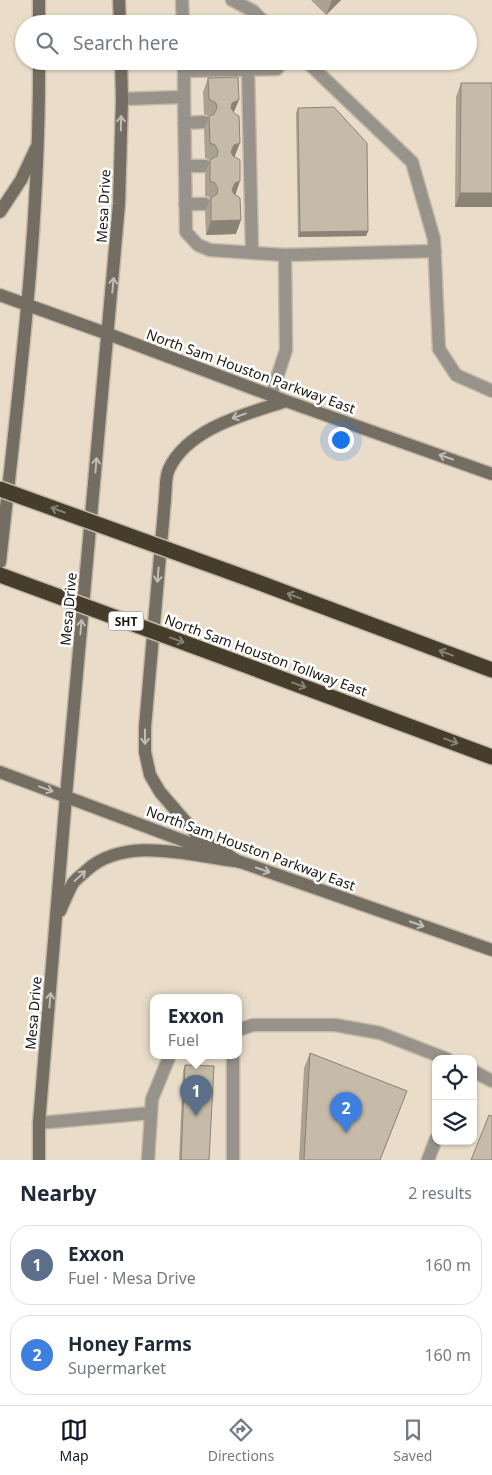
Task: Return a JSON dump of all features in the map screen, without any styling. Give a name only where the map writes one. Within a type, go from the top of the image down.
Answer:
[{"type":"highway","points":[[0,489],[252,580],[492,670]]},
{"type":"highway","name":"North Sam Houston Tollway East","points":[[0,575],[492,757]]},
{"type":"main road","points":[[39,0],[39,15]]},
{"type":"main road","points":[[119,0],[120,15]]},
{"type":"main road","points":[[0,562],[28,307],[38,141],[39,70]]},
{"type":"main road","name":"Mesa Drive","points":[[39,1160],[39,1123],[66,796],[119,204],[121,70]]},
{"type":"main road","points":[[0,212],[21,180],[38,141]]},
{"type":"main road","name":"North Sam Houston Parkway East","points":[[0,296],[108,334],[271,396],[492,474]]},
{"type":"main road","points":[[239,862],[198,836],[160,792],[150,775],[145,752],[145,727],[164,499],[168,471],[180,450],[202,434],[234,418],[286,401]]},
{"type":"main road","name":"North Sam Houston Parkway East","points":[[0,772],[239,862],[492,950]]},
{"type":"main road","points":[[56,918],[74,882],[93,865],[110,855],[126,851],[147,850],[239,862]]},
{"type":"street","points":[[182,0],[183,15]]},
{"type":"street","points":[[232,0],[257,15]]},
{"type":"street","points":[[184,70],[186,232],[198,245],[210,250],[285,255],[435,251]]},
{"type":"street","points":[[248,70],[252,253]]},
{"type":"street","points":[[315,70],[412,162],[434,239],[439,349],[456,375],[492,391]]},
{"type":"street","points":[[122,99],[184,97]]},
{"type":"street","points":[[184,123],[204,122]]},
{"type":"street","points":[[234,122],[249,122]]},
{"type":"street","points":[[234,166],[250,165]]},
{"type":"street","points":[[185,166],[205,166]]},
{"type":"street","points":[[235,204],[251,203]]},
{"type":"street","points":[[186,204],[205,204]]},
{"type":"street","points":[[271,396],[286,350],[285,255]]},
{"type":"street","points":[[242,1029],[253,1026],[335,1026],[380,1033],[437,1055]]},
{"type":"street","points":[[148,1160],[152,1099],[168,1059]]},
{"type":"street","points":[[233,1059],[233,1160]]},
{"type":"street","points":[[477,1073],[492,1081]]},
{"type":"street","points":[[39,1123],[151,1114]]},
{"type":"street","points":[[428,1160],[434,1145]]},
{"type":"building","points":[[238,77],[239,100],[232,103],[231,108],[239,116],[240,143],[234,145],[231,152],[233,156],[240,160],[240,181],[235,183],[232,190],[240,198],[241,220],[211,221],[211,198],[217,194],[218,189],[215,183],[210,181],[210,160],[217,156],[218,151],[215,145],[210,143],[209,116],[214,114],[217,108],[216,103],[209,99],[208,78]]},
{"type":"building","points":[[461,83],[492,83],[492,193],[460,193]]},
{"type":"building","points":[[334,107],[367,143],[368,231],[300,232],[298,108]]},
{"type":"building","points":[[310,1053],[407,1091],[380,1160],[304,1160]]},
{"type":"building","points":[[185,1065],[214,1066],[209,1160],[181,1160]]},
{"type":"building","points":[[489,1115],[492,1116],[492,1160],[471,1160]]},
{"type":"place","name":"Exxon","points":[[196,1116]]},
{"type":"place","name":"Honey Farms","points":[[346,1133]]}]
